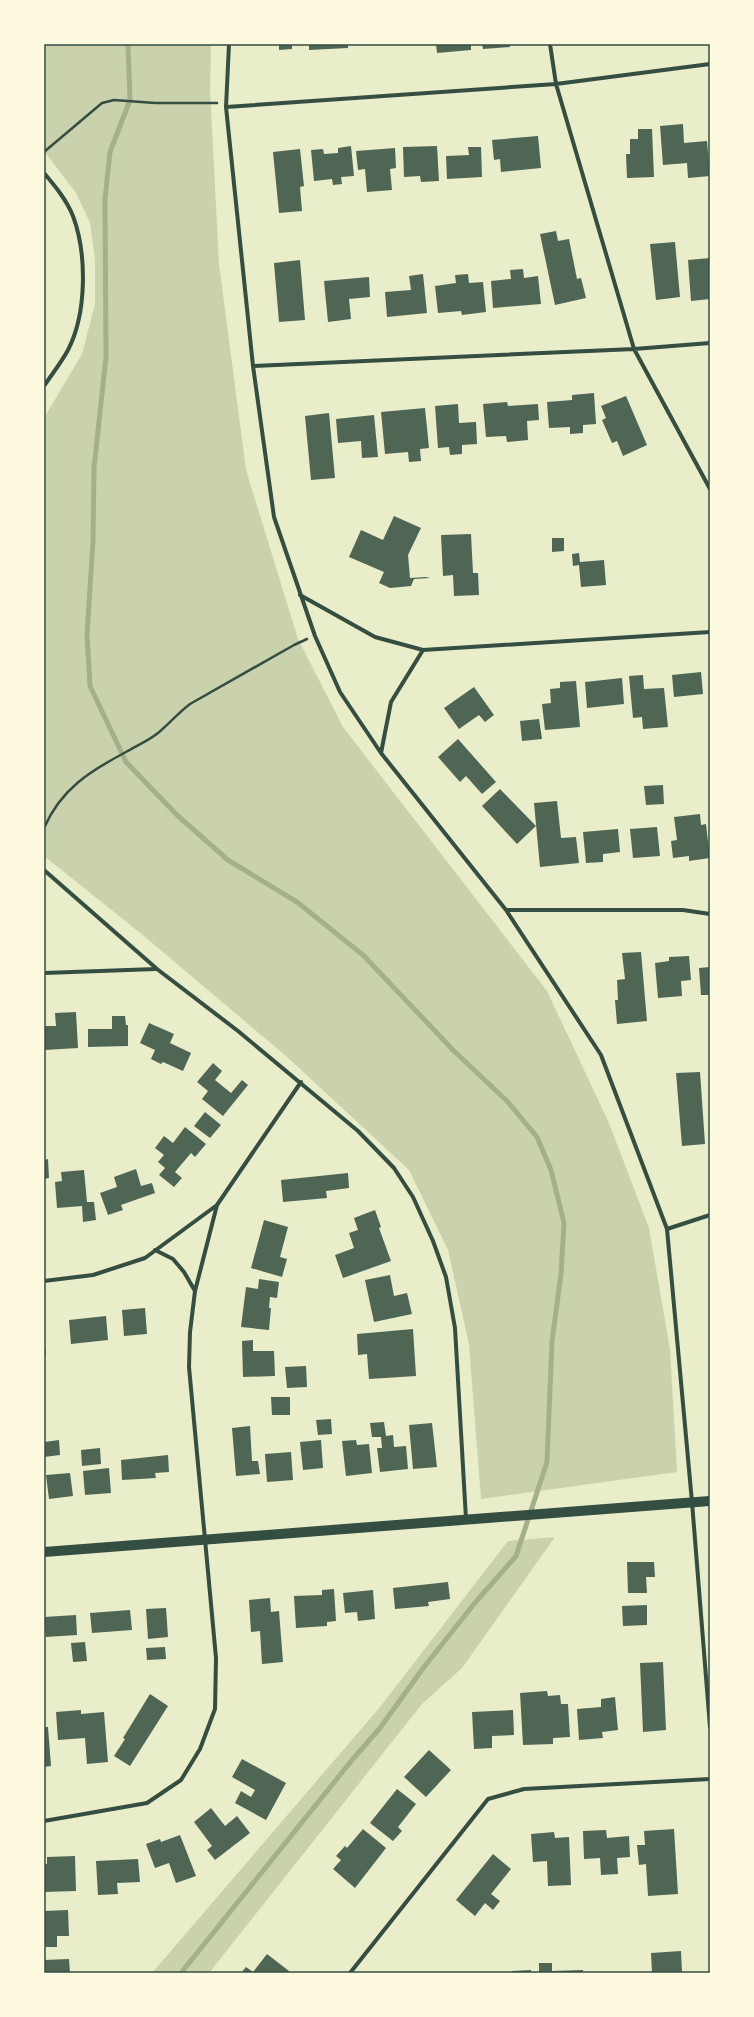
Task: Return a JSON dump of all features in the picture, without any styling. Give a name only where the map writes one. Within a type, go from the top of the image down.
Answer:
[{"type":"main road","points":[[44,1552],[710,1501]]},
{"type":"street","points":[[229,44],[226,104],[253,366],[274,517],[315,636],[340,692],[381,753],[506,910],[601,1055],[667,1229],[692,1502],[710,1727]]},
{"type":"street","points":[[550,44],[556,84],[634,349],[710,489]]},
{"type":"street","points":[[226,104],[556,84],[710,64]]},
{"type":"street","points":[[44,172],[58,189],[72,215],[82,254],[82,278],[81,312],[77,327],[68,350],[44,386]]},
{"type":"street","points":[[253,366],[634,349],[710,343]]},
{"type":"street","points":[[300,595],[375,638],[423,650],[710,632]]},
{"type":"street","points":[[381,753],[391,702],[423,650]]},
{"type":"street","points":[[44,870],[157,969],[301,1082],[358,1131],[394,1168],[413,1196],[433,1241],[446,1277],[455,1328],[466,1519]]},
{"type":"street","points":[[506,910],[683,910],[710,914]]},
{"type":"street","points":[[44,973],[157,969]]},
{"type":"street","points":[[44,1281],[93,1275],[145,1258],[217,1205],[301,1082]]},
{"type":"street","points":[[44,1821],[147,1803],[181,1780],[200,1749],[215,1709],[216,1658],[189,1367],[190,1332],[195,1291],[217,1205]]},
{"type":"street","points":[[667,1229],[710,1215]]},
{"type":"street","points":[[155,1250],[173,1259],[184,1272],[195,1291]]},
{"type":"street","points":[[350,1973],[488,1799],[524,1789],[710,1779]]},
{"type":"path","points":[[44,152],[102,103],[114,100],[154,103],[226,104]]},
{"type":"path","points":[[44,828],[60,799],[84,777],[158,733],[175,715],[190,704],[294,645],[315,636]]},
{"type":"green space","points":[[46,44],[211,44],[210,89],[219,264],[246,470],[298,639],[343,727],[547,991],[609,1123],[649,1228],[670,1349],[677,1472],[481,1499],[469,1344],[448,1250],[409,1170],[286,1056],[144,936],[44,856],[44,418],[82,354],[95,304],[95,259],[90,223],[76,193],[44,151],[44,63]]},
{"type":"green space","points":[[555,1537],[462,1668],[422,1704],[209,1973],[152,1973],[380,1707],[508,1541]]},
{"type":"building","points":[[279,44],[292,44],[292,49],[279,50]]},
{"type":"building","points":[[309,44],[348,44],[348,48],[309,50]]},
{"type":"building","points":[[436,44],[471,44],[471,50],[437,53]]},
{"type":"building","points":[[482,44],[510,44],[510,47],[483,49]]},
{"type":"building","points":[[683,124],[684,143],[707,141],[710,176],[688,178],[687,163],[663,165],[660,126]]},
{"type":"building","points":[[638,129],[652,129],[654,177],[627,178],[626,154],[630,154],[630,139],[638,139]]},
{"type":"building","points":[[538,136],[541,168],[501,172],[500,159],[494,160],[492,140]]},
{"type":"building","points":[[351,146],[354,176],[341,177],[342,184],[333,185],[332,179],[314,181],[311,150],[323,149],[324,154],[338,153],[338,148]]},
{"type":"building","points":[[437,146],[439,181],[421,182],[420,176],[404,177],[403,147]]},
{"type":"building","points":[[468,147],[481,147],[482,177],[447,179],[446,156],[469,155]]},
{"type":"building","points":[[395,148],[396,168],[390,169],[392,190],[367,192],[365,169],[358,170],[356,151]]},
{"type":"building","points":[[300,149],[304,186],[300,187],[302,211],[279,213],[273,152]]},
{"type":"building","points":[[556,231],[558,241],[569,239],[577,279],[581,278],[586,298],[555,305],[540,234]]},
{"type":"building","points":[[675,242],[680,297],[656,300],[650,244]]},
{"type":"building","points":[[710,258],[710,299],[691,301],[688,260]]},
{"type":"building","points":[[300,260],[305,320],[279,322],[274,263]]},
{"type":"building","points":[[523,269],[524,278],[538,276],[541,304],[493,308],[491,281],[511,279],[510,270]]},
{"type":"building","points":[[423,274],[427,313],[387,317],[385,292],[411,290],[409,276]]},
{"type":"building","points":[[468,274],[469,283],[483,282],[486,312],[462,315],[461,311],[438,313],[435,286],[456,283],[455,275]]},
{"type":"building","points":[[369,277],[370,297],[349,299],[351,319],[328,322],[324,281]]},
{"type":"building","points":[[594,393],[596,424],[583,425],[583,433],[570,434],[570,427],[549,428],[547,402],[572,400],[572,395]]},
{"type":"building","points":[[626,396],[647,445],[623,456],[617,441],[612,443],[602,420],[606,418],[601,406]]},
{"type":"building","points":[[507,402],[508,406],[538,404],[539,420],[527,421],[528,440],[507,442],[506,436],[486,437],[483,404]]},
{"type":"building","points":[[458,404],[459,423],[476,422],[477,444],[462,445],[462,454],[450,455],[449,447],[438,448],[435,406]]},
{"type":"building","points":[[425,408],[429,448],[420,449],[421,461],[409,462],[408,452],[385,454],[381,412]]},
{"type":"building","points":[[329,413],[335,478],[311,480],[305,416]]},
{"type":"building","points":[[374,415],[378,457],[362,458],[361,441],[338,443],[336,419]]},
{"type":"building","points":[[394,516],[421,528],[408,555],[410,578],[430,578],[414,579],[411,586],[390,588],[379,583],[384,572],[349,557],[361,530],[383,540]]},
{"type":"building","points":[[471,534],[473,573],[478,573],[479,595],[454,596],[453,575],[443,576],[441,535]]},
{"type":"building","points":[[552,538],[564,538],[564,551],[552,552]]},
{"type":"building","points":[[579,553],[580,562],[604,560],[606,585],[581,587],[579,565],[573,566],[572,554]]},
{"type":"building","points":[[701,672],[703,694],[674,697],[672,675]]},
{"type":"building","points":[[643,675],[644,689],[664,688],[668,727],[643,729],[642,717],[633,718],[629,676]]},
{"type":"building","points":[[622,678],[624,704],[587,708],[585,682]]},
{"type":"building","points":[[576,681],[580,727],[545,730],[542,704],[551,703],[550,689],[560,688],[560,682]]},
{"type":"building","points":[[474,687],[494,715],[485,722],[479,715],[459,729],[444,708]]},
{"type":"building","points":[[539,719],[542,739],[522,741],[520,721]]},
{"type":"building","points":[[458,739],[496,782],[482,794],[466,776],[460,782],[438,757]]},
{"type":"building","points":[[663,785],[664,804],[646,805],[644,786]]},
{"type":"building","points":[[500,789],[536,826],[517,844],[482,806]]},
{"type":"building","points":[[557,801],[561,838],[576,837],[579,863],[540,867],[534,803]]},
{"type":"building","points":[[700,814],[701,825],[706,824],[710,858],[689,861],[689,856],[673,858],[671,841],[677,840],[674,817]]},
{"type":"building","points":[[657,827],[660,856],[633,858],[630,829]]},
{"type":"building","points":[[618,829],[620,852],[603,854],[603,862],[586,863],[583,832]]},
{"type":"building","points":[[641,952],[647,1021],[617,1024],[615,1000],[618,1000],[617,980],[625,979],[622,953]]},
{"type":"building","points":[[689,956],[691,980],[681,981],[682,996],[658,998],[655,963],[669,961],[669,957]]},
{"type":"building","points":[[710,967],[710,995],[701,995],[699,968]]},
{"type":"building","points":[[76,1012],[78,1048],[44,1050],[44,1026],[56,1026],[55,1013]]},
{"type":"building","points":[[112,1016],[125,1016],[126,1025],[128,1025],[128,1046],[88,1047],[88,1029],[112,1029]]},
{"type":"building","points":[[149,1023],[174,1034],[170,1043],[191,1053],[183,1071],[163,1062],[161,1064],[151,1059],[155,1050],[140,1043]]},
{"type":"building","points":[[213,1063],[222,1071],[215,1080],[231,1093],[242,1080],[248,1085],[223,1116],[202,1099],[208,1091],[197,1082]]},
{"type":"building","points":[[700,1072],[705,1144],[682,1146],[676,1073]]},
{"type":"building","points":[[205,1112],[221,1125],[210,1138],[194,1126]]},
{"type":"building","points":[[185,1127],[206,1144],[195,1157],[191,1153],[175,1172],[182,1178],[174,1187],[159,1175],[165,1168],[158,1162],[164,1155],[155,1148],[164,1136],[173,1143]]},
{"type":"building","points":[[48,1159],[49,1178],[44,1179],[44,1160]]},
{"type":"building","points":[[136,1169],[141,1186],[152,1183],[155,1193],[121,1205],[123,1210],[108,1215],[100,1193],[117,1187],[114,1177]]},
{"type":"building","points":[[84,1170],[87,1202],[94,1202],[96,1220],[83,1222],[82,1206],[57,1208],[55,1182],[62,1181],[61,1172]]},
{"type":"building","points":[[348,1173],[349,1188],[326,1191],[327,1198],[283,1202],[281,1180]]},
{"type":"building","points":[[375,1210],[381,1227],[379,1228],[391,1261],[343,1278],[335,1255],[354,1248],[349,1233],[358,1230],[354,1218]]},
{"type":"building","points":[[264,1220],[288,1227],[280,1257],[287,1259],[282,1277],[251,1268]]},
{"type":"building","points":[[390,1275],[394,1296],[407,1293],[412,1314],[374,1322],[365,1280]]},
{"type":"building","points":[[259,1279],[279,1282],[277,1298],[270,1297],[269,1308],[271,1308],[269,1330],[241,1327],[246,1287],[258,1289]]},
{"type":"building","points":[[145,1308],[147,1334],[124,1336],[122,1310]]},
{"type":"building","points":[[106,1316],[108,1340],[71,1344],[69,1320]]},
{"type":"building","points":[[413,1329],[416,1376],[369,1379],[367,1354],[358,1355],[357,1334]]},
{"type":"building","points":[[44,1339],[46,1354],[44,1355]]},
{"type":"building","points":[[253,1340],[253,1351],[274,1351],[275,1376],[243,1377],[242,1341]]},
{"type":"building","points":[[306,1366],[307,1387],[287,1388],[285,1367]]},
{"type":"building","points":[[271,1397],[290,1397],[290,1415],[272,1415]]},
{"type":"building","points":[[331,1419],[332,1434],[318,1435],[316,1420]]},
{"type":"building","points":[[384,1422],[386,1436],[393,1435],[394,1447],[406,1446],[408,1469],[380,1472],[377,1448],[382,1448],[381,1437],[372,1437],[370,1423]]},
{"type":"building","points":[[432,1423],[437,1467],[413,1469],[409,1425]]},
{"type":"building","points":[[250,1426],[252,1461],[258,1461],[260,1474],[236,1476],[232,1428]]},
{"type":"building","points":[[59,1440],[60,1455],[44,1457],[44,1442]]},
{"type":"building","points":[[321,1440],[323,1468],[303,1470],[300,1442]]},
{"type":"building","points":[[356,1440],[357,1445],[369,1444],[372,1473],[346,1476],[342,1441]]},
{"type":"building","points":[[100,1448],[101,1464],[82,1466],[81,1450]]},
{"type":"building","points":[[291,1452],[293,1480],[267,1482],[265,1454]]},
{"type":"building","points":[[168,1455],[169,1472],[155,1473],[156,1478],[122,1480],[121,1460]]},
{"type":"building","points":[[109,1468],[111,1493],[85,1495],[83,1471]]},
{"type":"building","points":[[70,1473],[73,1496],[49,1499],[46,1475]]},
{"type":"building","points":[[627,1562],[654,1562],[655,1577],[646,1577],[647,1593],[628,1593]]},
{"type":"building","points":[[448,1582],[450,1599],[428,1602],[429,1606],[395,1609],[393,1588]]},
{"type":"building","points":[[334,1589],[336,1621],[327,1622],[327,1626],[296,1628],[294,1596],[322,1595],[322,1590]]},
{"type":"building","points":[[373,1590],[375,1619],[358,1621],[357,1612],[345,1613],[343,1593]]},
{"type":"building","points":[[270,1598],[271,1612],[279,1611],[283,1662],[262,1664],[260,1631],[251,1632],[249,1600]]},
{"type":"building","points":[[647,1605],[647,1625],[623,1626],[622,1606]]},
{"type":"building","points":[[166,1608],[168,1637],[148,1639],[146,1609]]},
{"type":"building","points":[[130,1610],[132,1630],[92,1633],[90,1613]]},
{"type":"building","points":[[76,1615],[77,1635],[46,1637],[44,1617]]},
{"type":"building","points":[[85,1642],[87,1661],[73,1662],[71,1643]]},
{"type":"building","points":[[165,1647],[166,1659],[147,1660],[146,1648]]},
{"type":"building","points":[[663,1662],[666,1730],[643,1732],[640,1663]]},
{"type":"building","points":[[547,1691],[548,1696],[560,1695],[561,1704],[568,1704],[570,1737],[553,1738],[553,1744],[523,1745],[520,1693]]},
{"type":"building","points":[[150,1694],[168,1706],[130,1766],[114,1756],[125,1739],[123,1738]]},
{"type":"building","points":[[615,1697],[618,1730],[602,1732],[603,1738],[579,1740],[577,1709],[601,1707],[601,1699]]},
{"type":"building","points":[[81,1710],[81,1714],[104,1712],[108,1762],[87,1764],[85,1738],[58,1740],[56,1712]]},
{"type":"building","points":[[513,1710],[514,1735],[492,1736],[492,1748],[474,1749],[472,1712]]},
{"type":"building","points":[[44,1727],[48,1727],[51,1766],[44,1767]]},
{"type":"building","points":[[429,1750],[451,1770],[426,1797],[404,1777]]},
{"type":"building","points":[[242,1759],[286,1783],[266,1820],[235,1803],[241,1791],[251,1797],[255,1790],[232,1777]]},
{"type":"building","points":[[397,1789],[416,1804],[398,1827],[402,1831],[393,1841],[370,1823]]},
{"type":"building","points":[[211,1808],[225,1826],[237,1816],[250,1833],[215,1860],[207,1850],[212,1846],[194,1822]]},
{"type":"building","points":[[363,1829],[386,1848],[355,1888],[333,1869],[341,1860],[336,1856],[345,1846],[347,1848]]},
{"type":"building","points":[[674,1829],[678,1894],[648,1896],[646,1864],[639,1865],[637,1845],[645,1845],[644,1831]]},
{"type":"building","points":[[606,1830],[607,1838],[629,1836],[630,1857],[617,1858],[618,1874],[601,1875],[600,1858],[584,1859],[583,1831]]},
{"type":"building","points":[[554,1832],[555,1838],[569,1837],[571,1885],[548,1886],[547,1861],[533,1862],[531,1834]]},
{"type":"building","points":[[180,1835],[196,1876],[176,1883],[169,1863],[155,1868],[146,1844],[160,1839],[161,1842]]},
{"type":"building","points":[[493,1854],[511,1869],[491,1894],[500,1901],[493,1910],[485,1903],[475,1916],[456,1900]]},
{"type":"building","points":[[75,1856],[76,1891],[44,1892],[44,1864],[47,1864],[47,1857]]},
{"type":"building","points":[[138,1859],[140,1882],[117,1883],[118,1894],[98,1895],[96,1861]]},
{"type":"building","points":[[68,1910],[69,1936],[57,1936],[57,1947],[44,1947],[44,1911]]},
{"type":"building","points":[[681,1951],[682,1973],[652,1973],[651,1953]]},
{"type":"building","points":[[267,1954],[289,1971],[288,1973],[241,1973],[246,1967],[253,1972]]},
{"type":"building","points":[[69,1959],[70,1973],[44,1973],[44,1960]]},
{"type":"building","points":[[539,1963],[552,1963],[552,1971],[583,1970],[583,1973],[539,1973]]},
{"type":"building","points":[[531,1970],[531,1973],[512,1973],[512,1971]]},
{"type":"waterway","points":[[128,44],[130,100],[110,152],[105,199],[106,357],[94,468],[93,541],[87,635],[90,686],[126,762],[178,816],[228,860],[297,902],[363,955],[454,1051],[508,1102],[537,1137],[551,1170],[564,1223],[561,1274],[552,1341],[547,1462],[516,1556],[474,1604],[424,1667],[380,1728],[352,1760],[181,1973]]}]
